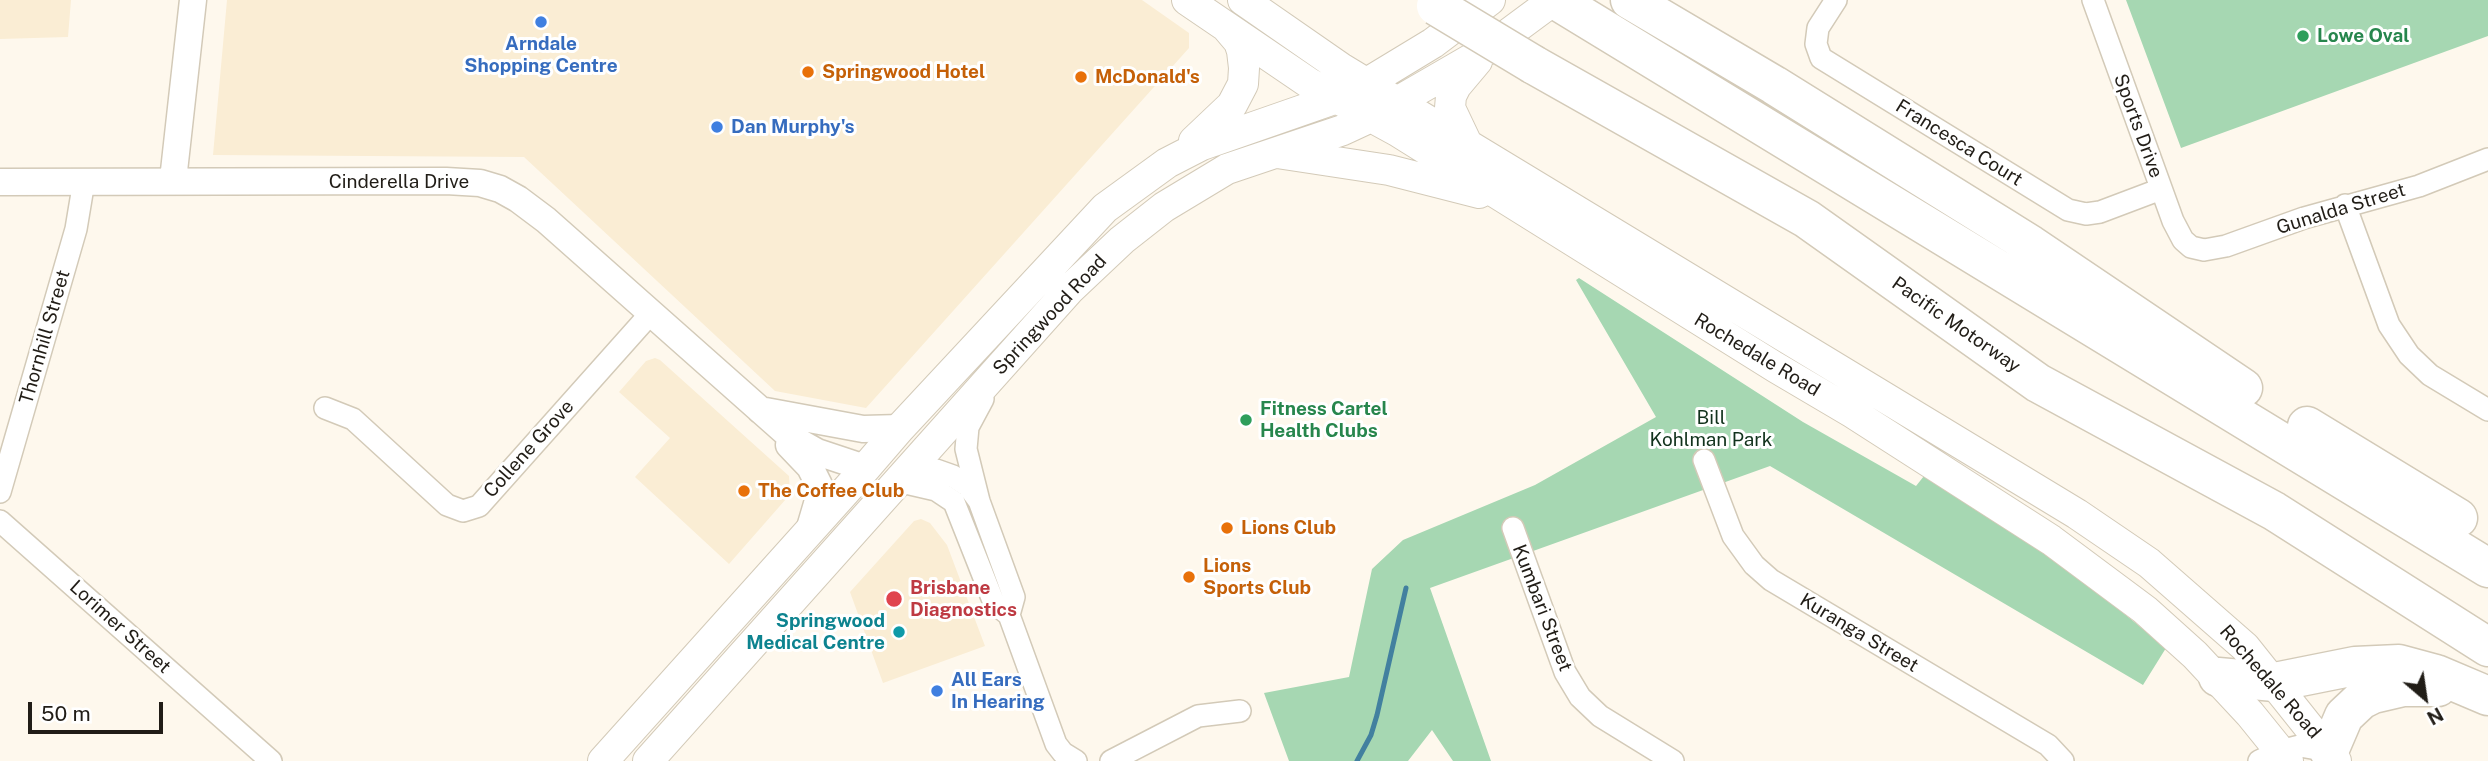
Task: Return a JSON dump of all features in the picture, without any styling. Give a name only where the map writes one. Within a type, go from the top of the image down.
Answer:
[{"type":"highway","points":[[1555,0],[2488,568]]},
{"type":"highway","points":[[1630,0],[1774,85],[2008,231],[2230,380],[2488,537]]},
{"type":"highway","name":"Pacific Motorway","points":[[1432,3],[1534,65],[1807,219],[2038,383],[2274,511],[2488,647]]},
{"type":"highway","points":[[2218,677],[2274,682],[2379,663],[2417,667],[2474,690]]},
{"type":"highway","points":[[2332,756],[2344,716],[2352,706],[2373,694],[2403,687],[2474,690]]},
{"type":"main road","name":"Rochedale Road","points":[[1187,0],[1309,83],[1371,117],[1904,445],[2051,540],[2145,610],[2218,677],[2276,758]]},
{"type":"main road","name":"Rochedale Road","points":[[1243,0],[1340,68],[2098,528],[2149,563],[2245,647],[2332,756]]},
{"type":"main road","name":"Springwood Road","points":[[603,761],[900,428],[1105,208],[1167,163],[1222,136],[1337,98],[1367,83],[1433,43],[1490,0]]},
{"type":"main road","name":"Springwood Road","points":[[648,761],[1070,289],[1132,232],[1196,186],[1227,170],[1343,130],[1371,117],[1504,39],[1555,0]]},
{"type":"main road","points":[[1183,155],[1197,138],[1227,111],[1241,90],[1244,75],[1241,51],[1239,43],[1228,29]]},
{"type":"main road","points":[[1469,148],[1468,140],[1452,117],[1451,96],[1472,66],[1504,39]]},
{"type":"main road","points":[[1274,153],[1389,170],[1506,200]]},
{"type":"main road","points":[[865,468],[903,475]]},
{"type":"street","name":"Francesca Court","points":[[1836,0],[1818,28],[1816,44],[1821,58],[2068,210],[2086,214],[2100,212],[2161,189]]},
{"type":"street","name":"Sports Drive","points":[[2093,0],[2161,189],[2178,231],[2192,247]]},
{"type":"street","points":[[173,180],[192,2]]},
{"type":"street","name":"Gunalda Street","points":[[2192,247],[2204,250],[2226,246],[2345,205],[2419,186],[2488,159]]},
{"type":"street","name":"Cinderella Drive","points":[[0,182],[173,180],[480,183],[500,189],[547,220],[758,409]]},
{"type":"street","name":"Thornhill Street","points":[[0,492],[76,229],[84,181]]},
{"type":"street","points":[[2345,205],[2389,325],[2409,355],[2430,375],[2488,410]]},
{"type":"street","name":"Collene Grove","points":[[325,408],[353,419],[447,505],[463,511],[479,506],[651,313]]},
{"type":"street","points":[[1000,367],[970,422],[966,436],[967,452],[979,501],[1014,597],[1009,615]]},
{"type":"street","points":[[758,409],[863,429],[900,428]]},
{"type":"street","points":[[758,409],[806,447],[865,468]]},
{"type":"street","points":[[758,409],[808,464],[818,482],[819,497],[809,531]]},
{"type":"street","name":"Kuranga Street","points":[[1704,460],[1733,536],[1754,565],[1771,580],[2048,745],[2063,761]]},
{"type":"street","points":[[903,475],[926,469],[949,474],[963,482],[979,501]]},
{"type":"street","points":[[903,475],[936,490],[954,502],[994,603],[1009,615],[1054,740],[1060,750],[1076,761]]},
{"type":"street","name":"Lorimer Street","points":[[0,521],[271,761]]},
{"type":"street","name":"Kumbari Street","points":[[1513,528],[1565,672],[1580,697],[1600,716],[1673,761]]},
{"type":"street","points":[[1111,761],[1198,716],[1240,711]]},
{"type":"street","points":[[2276,758],[2308,746],[2332,756]]},
{"type":"shaded area","points":[[0,0],[71,0],[68,37],[0,39]]},
{"type":"shaded area","points":[[227,0],[1142,0],[1189,33],[1189,48],[866,408],[775,391],[524,157],[213,155]]},
{"type":"shaded area","points":[[655,358],[789,476],[790,493],[786,499],[729,564],[635,477],[670,438],[619,392],[646,361]]},
{"type":"shaded area","points":[[921,519],[930,523],[947,545],[985,646],[883,683],[850,592],[914,521]]},
{"type":"green space","points":[[2126,0],[2488,0],[2488,36],[2181,148]]},
{"type":"green space","name":"Bill Kohlman Park","points":[[1579,278],[1803,422],[1916,486],[1924,476],[2076,574],[2166,648],[2143,685],[1770,466],[1430,588],[1491,761],[1453,761],[1432,730],[1408,761],[1289,761],[1264,693],[1349,677],[1372,569],[1403,540],[1535,485],[1656,417],[1576,280]]},
{"type":"waterway","points":[[1357,761],[1371,735],[1377,715],[1406,588]]},
{"type":"place","name":"Arndale Shopping Centre","points":[[541,22]]},
{"type":"place","name":"Lowe Oval","points":[[2303,36]]},
{"type":"place","name":"Springwood Hotel","points":[[808,72]]},
{"type":"place","name":"McDonald's","points":[[1081,77]]},
{"type":"place","name":"Dan Murphy's","points":[[717,127]]},
{"type":"place","name":"Fitness Cartel Health Clubs","points":[[1246,420]]},
{"type":"place","name":"The Coffee Club","points":[[744,491]]},
{"type":"place","name":"Lions Club","points":[[1227,528]]},
{"type":"place","name":"Lions Sports Club","points":[[1189,577]]},
{"type":"place","name":"Brisbane Diagnostics","points":[[894,599]]},
{"type":"place","name":"Springwood Medical Centre","points":[[899,632]]},
{"type":"place","name":"All Ears In Hearing","points":[[937,691]]}]
